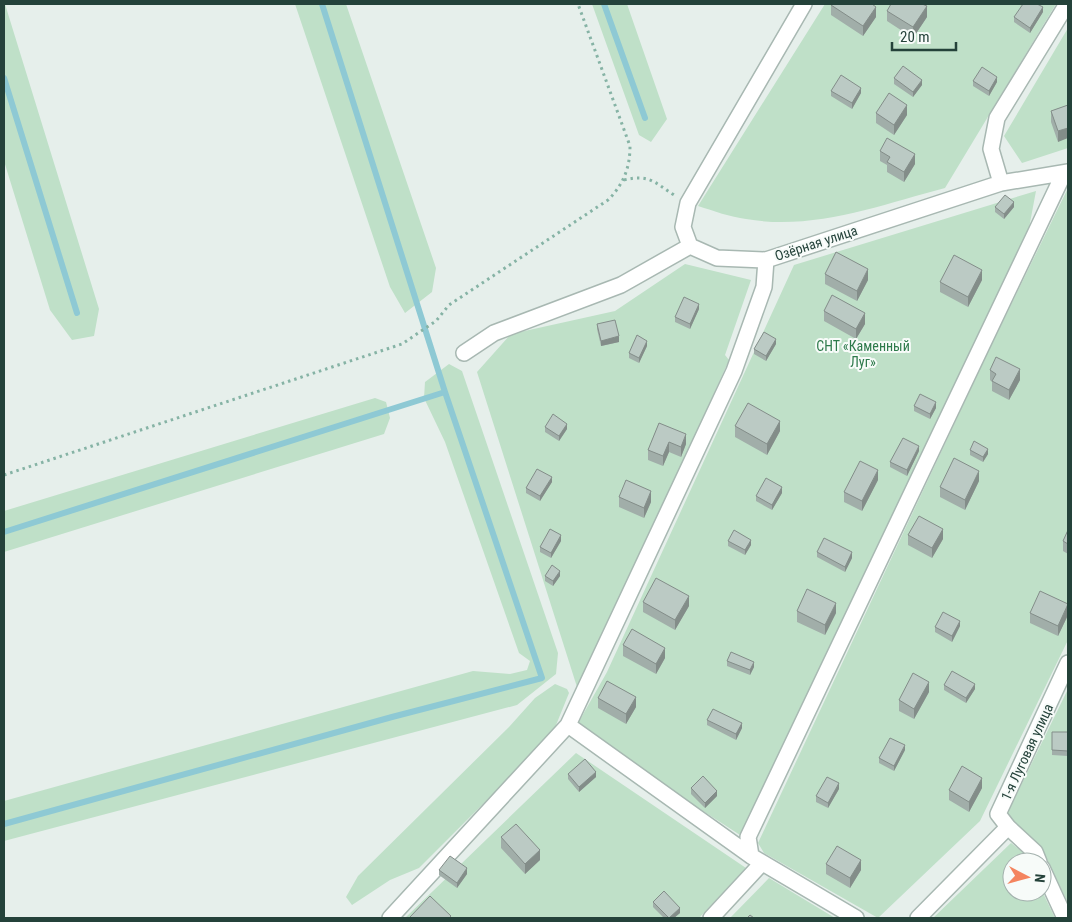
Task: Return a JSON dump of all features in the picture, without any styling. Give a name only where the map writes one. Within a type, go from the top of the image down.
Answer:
[{"type":"street","points":[[464,353],[494,333],[621,285],[690,246],[683,227],[688,203],[804,4]]},
{"type":"street","points":[[1001,183],[991,149],[997,118],[1067,4]]},
{"type":"street","points":[[756,860],[748,837],[1066,173]]},
{"type":"street","name":"Озёрная улица","points":[[690,246],[717,258],[766,260],[1001,183],[1066,173]]},
{"type":"street","points":[[390,918],[568,725],[734,371],[764,287],[766,260]]},
{"type":"street","name":"1-я Луговая улица","points":[[1008,827],[998,814],[1068,663]]},
{"type":"street","points":[[568,725],[756,860],[856,918]]},
{"type":"street","points":[[918,918],[1008,827],[1035,852]]},
{"type":"street","points":[[711,918],[756,860]]},
{"type":"street","points":[[1052,890],[1065,918]]},
{"type":"path","points":[[4,475],[402,344],[436,321],[449,304],[608,200],[624,180],[630,158],[630,146],[578,4]]},
{"type":"path","points":[[624,180],[636,177],[647,178],[688,203]]},
{"type":"green space","points":[[4,4],[99,309],[94,336],[72,340],[50,310],[4,161]]},
{"type":"green space","points":[[295,4],[346,4],[436,268],[432,292],[405,313],[390,287]]},
{"type":"green space","points":[[592,4],[627,4],[667,119],[651,142],[639,135]]},
{"type":"green space","points":[[825,4],[1056,4],[945,188],[847,214],[797,222],[771,222],[740,218],[698,206]]},
{"type":"green space","points":[[1068,28],[1068,148],[1022,163],[1004,136]]},
{"type":"green space","points":[[1068,188],[1068,640],[980,821],[878,918],[764,853],[758,843],[987,354]]},
{"type":"green space","name":"СНТ «Каменный Луг»","points":[[1036,191],[1026,244],[740,835],[660,783],[577,725],[607,672],[794,265]]},
{"type":"green space","points":[[685,264],[751,280],[725,355],[729,360],[670,492],[577,687],[477,372],[511,334],[615,311]]},
{"type":"green space","points":[[449,364],[462,371],[558,653],[556,674],[517,705],[4,841],[4,801],[473,671],[510,674],[527,670],[530,661],[519,653],[445,442],[424,398],[425,382]]},
{"type":"green space","points":[[375,398],[386,402],[390,418],[384,434],[4,552],[4,511]]},
{"type":"green space","points":[[555,684],[567,689],[569,693],[552,735],[419,868],[390,880],[352,905],[346,897],[358,876],[509,727],[535,698]]},
{"type":"green space","points":[[1068,689],[1068,903],[1052,870],[1052,852],[1043,852],[1006,816]]},
{"type":"green space","points":[[576,753],[746,868],[699,918],[405,918]]},
{"type":"green space","points":[[1011,843],[1022,852],[1002,852],[1002,902],[1047,902],[1055,918],[933,918]]},
{"type":"green space","points":[[769,878],[835,918],[730,918]]},
{"type":"building","points":[[832,4],[872,4],[876,7],[863,26]]},
{"type":"building","points":[[891,4],[922,4],[927,6],[913,27],[887,11]]},
{"type":"building","points":[[1023,4],[1037,4],[1043,7],[1030,28],[1014,17]]},
{"type":"building","points":[[903,66],[922,80],[913,92],[894,78]]},
{"type":"building","points":[[982,67],[997,77],[989,91],[973,81]]},
{"type":"building","points":[[841,75],[861,88],[852,103],[831,91]]},
{"type":"building","points":[[889,93],[907,105],[894,125],[876,113]]},
{"type":"building","points":[[1068,105],[1068,128],[1058,131],[1051,111]]},
{"type":"building","points":[[887,138],[915,154],[904,172],[887,162],[890,157],[880,151]]},
{"type":"building","points":[[1005,195],[1014,202],[1004,214],[995,207]]},
{"type":"building","points":[[836,252],[868,269],[857,291],[825,274]]},
{"type":"building","points":[[954,255],[982,270],[968,297],[940,282]]},
{"type":"building","points":[[832,295],[865,313],[856,329],[824,311]]},
{"type":"building","points":[[684,297],[699,304],[690,324],[675,317]]},
{"type":"building","points":[[615,320],[619,336],[601,341],[597,324]]},
{"type":"building","points":[[764,332],[776,339],[766,356],[754,349]]},
{"type":"building","points":[[637,335],[647,341],[639,358],[629,353]]},
{"type":"building","points":[[996,357],[1020,369],[1009,390],[992,381],[996,374],[990,370]]},
{"type":"building","points":[[920,394],[936,402],[930,414],[914,406]]},
{"type":"building","points":[[748,403],[780,421],[767,444],[735,426]]},
{"type":"building","points":[[553,414],[567,424],[559,436],[545,427]]},
{"type":"building","points":[[659,423],[686,434],[681,447],[669,442],[663,456],[648,450]]},
{"type":"building","points":[[903,438],[919,446],[907,470],[890,462]]},
{"type":"building","points":[[974,441],[988,449],[983,457],[970,450]]},
{"type":"building","points":[[954,458],[979,471],[965,500],[940,487]]},
{"type":"building","points":[[860,461],[878,470],[862,501],[844,492]]},
{"type":"building","points":[[537,469],[552,477],[540,496],[526,488]]},
{"type":"building","points":[[766,478],[782,487],[772,505],[756,496]]},
{"type":"building","points":[[626,480],[651,491],[644,508],[619,497]]},
{"type":"building","points":[[919,516],[943,529],[932,548],[908,535]]},
{"type":"building","points":[[550,529],[561,535],[551,553],[540,547]]},
{"type":"building","points":[[734,530],[751,540],[745,550],[728,541]]},
{"type":"building","points":[[1068,530],[1068,544],[1063,541]]},
{"type":"building","points":[[824,538],[852,552],[845,567],[817,552]]},
{"type":"building","points":[[552,565],[560,571],[553,581],[545,576]]},
{"type":"building","points":[[656,578],[689,596],[675,620],[643,602]]},
{"type":"building","points":[[807,589],[836,603],[825,625],[797,611]]},
{"type":"building","points":[[1040,591],[1068,604],[1058,626],[1030,613]]},
{"type":"building","points":[[943,612],[960,621],[952,636],[935,627]]},
{"type":"building","points":[[632,629],[665,648],[656,664],[623,645]]},
{"type":"building","points":[[731,652],[754,662],[750,670],[727,661]]},
{"type":"building","points":[[952,671],[975,684],[966,698],[944,685]]},
{"type":"building","points":[[913,673],[929,682],[914,709],[899,700]]},
{"type":"building","points":[[607,681],[636,697],[626,714],[598,698]]},
{"type":"building","points":[[713,709],[742,723],[736,734],[707,720]]},
{"type":"building","points":[[1052,732],[1068,732],[1068,751],[1052,750]]},
{"type":"building","points":[[890,738],[905,745],[894,766],[879,758]]},
{"type":"building","points":[[585,759],[596,772],[579,787],[568,774]]},
{"type":"building","points":[[962,766],[982,778],[969,802],[949,790]]},
{"type":"building","points":[[703,776],[717,791],[705,803],[691,788]]},
{"type":"building","points":[[827,777],[839,783],[828,803],[816,796]]},
{"type":"building","points":[[516,824],[540,850],[525,864],[501,837]]},
{"type":"building","points":[[837,846],[861,860],[850,878],[826,864]]},
{"type":"building","points":[[450,856],[467,868],[457,883],[439,870]]},
{"type":"building","points":[[664,891],[680,908],[669,918],[653,902]]},
{"type":"building","points":[[430,896],[451,916],[449,918],[410,917]]},
{"type":"waterway","points":[[4,824],[392,717],[542,678],[445,392],[322,4]]},
{"type":"waterway","points":[[604,4],[645,118]]},
{"type":"waterway","points":[[4,78],[77,313]]},
{"type":"waterway","points":[[4,532],[445,392]]}]
